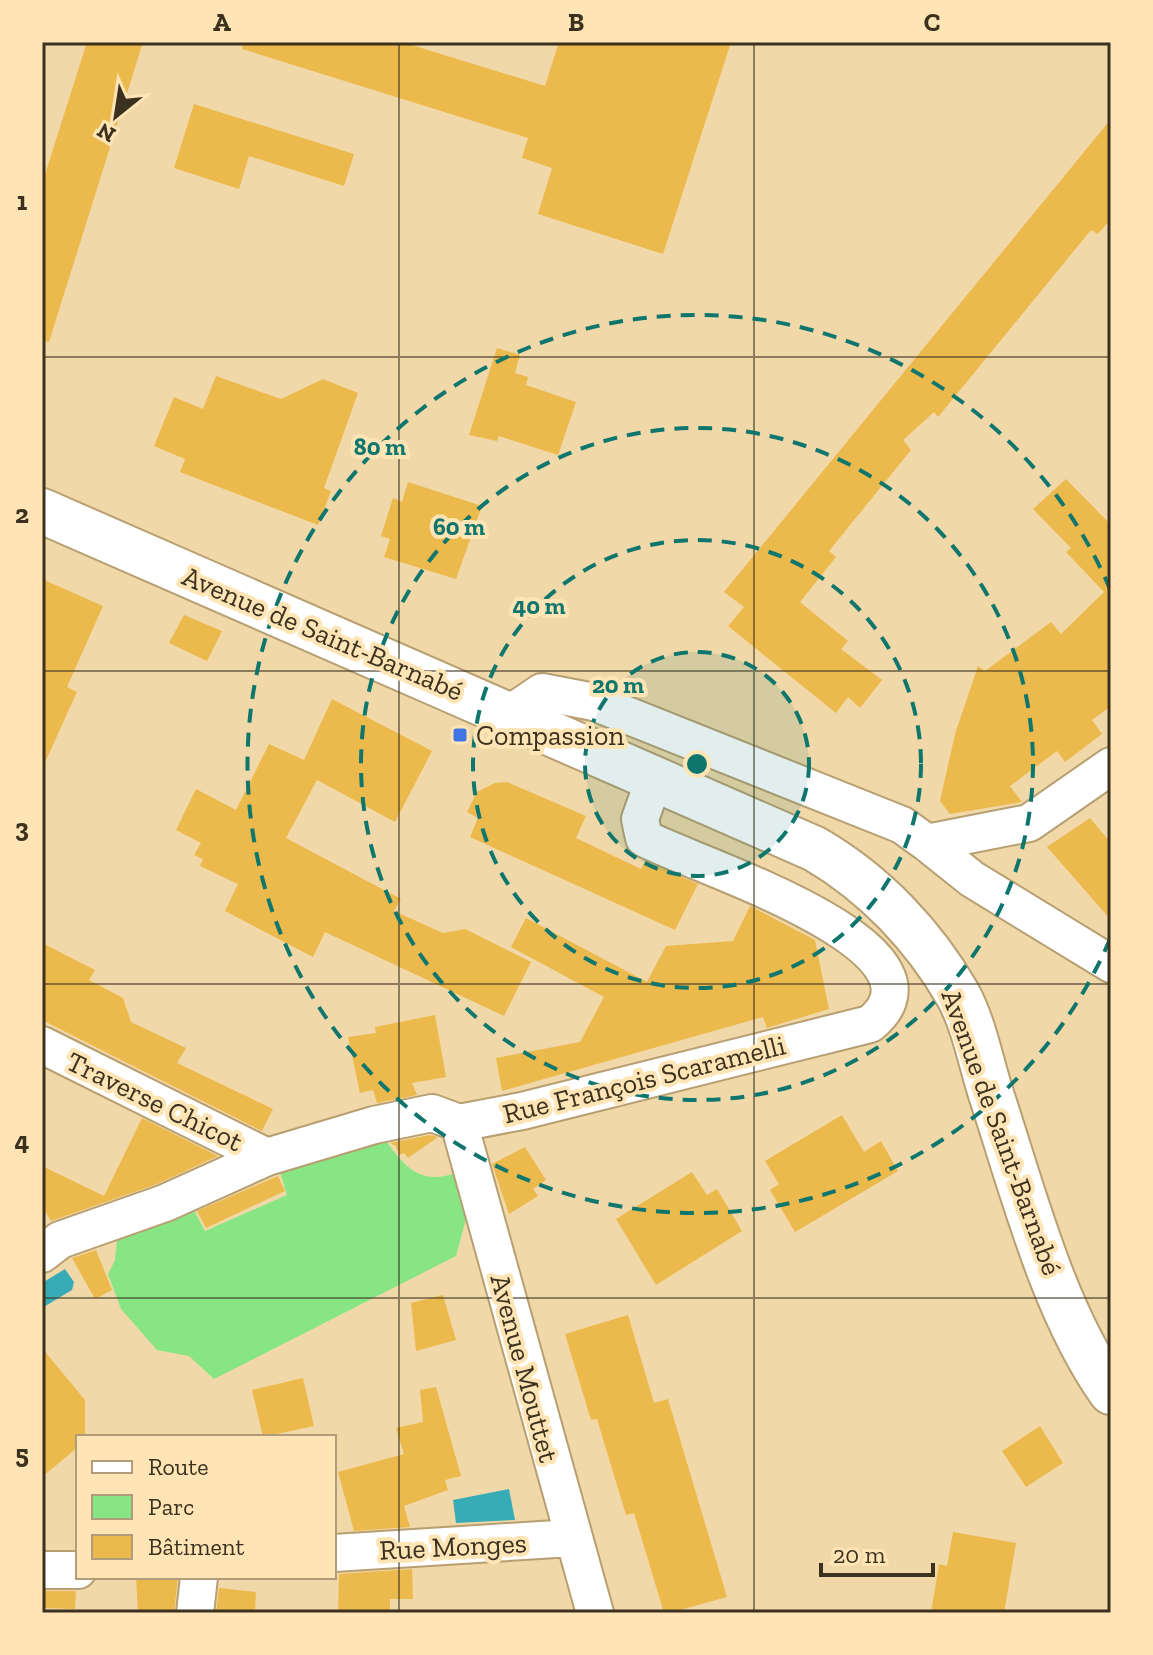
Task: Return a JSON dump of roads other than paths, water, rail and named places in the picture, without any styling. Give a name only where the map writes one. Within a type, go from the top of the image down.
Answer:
[{"type":"main road","name":"Avenue de Saint-Barnabé","points":[[42,511],[511,713],[654,780],[815,849],[846,867],[874,891],[927,947],[960,999],[1028,1208],[1071,1322],[1095,1370],[1111,1392]]},
{"type":"street","points":[[511,713],[542,692],[594,702],[902,825],[972,879],[1111,964]]},
{"type":"street","points":[[927,843],[1029,823],[1111,766]]},
{"type":"street","name":"Rue François Scaramelli","points":[[42,1254],[60,1240],[165,1203],[267,1157],[374,1125],[432,1113],[459,1123],[522,1111],[870,1024],[885,1012],[891,995],[890,978],[870,950],[838,926],[644,838],[640,819],[654,780]]},
{"type":"street","name":"Traverse Chicot","points":[[42,1045],[267,1157]]},
{"type":"street","name":"Avenue Mouttet","points":[[459,1123],[595,1613]]},
{"type":"street","name":"Rue Monges","points":[[336,1553],[572,1538]]},
{"type":"street","points":[[42,1570],[76,1570]]},
{"type":"street","points":[[195,1613],[199,1579]]},
{"type":"water","points":[[65,1269],[74,1282],[72,1290],[42,1308],[42,1283]]},
{"type":"water","points":[[509,1489],[515,1520],[456,1523],[453,1500]]},
{"type":"place","name":"Compassion","points":[[460,735]]}]
